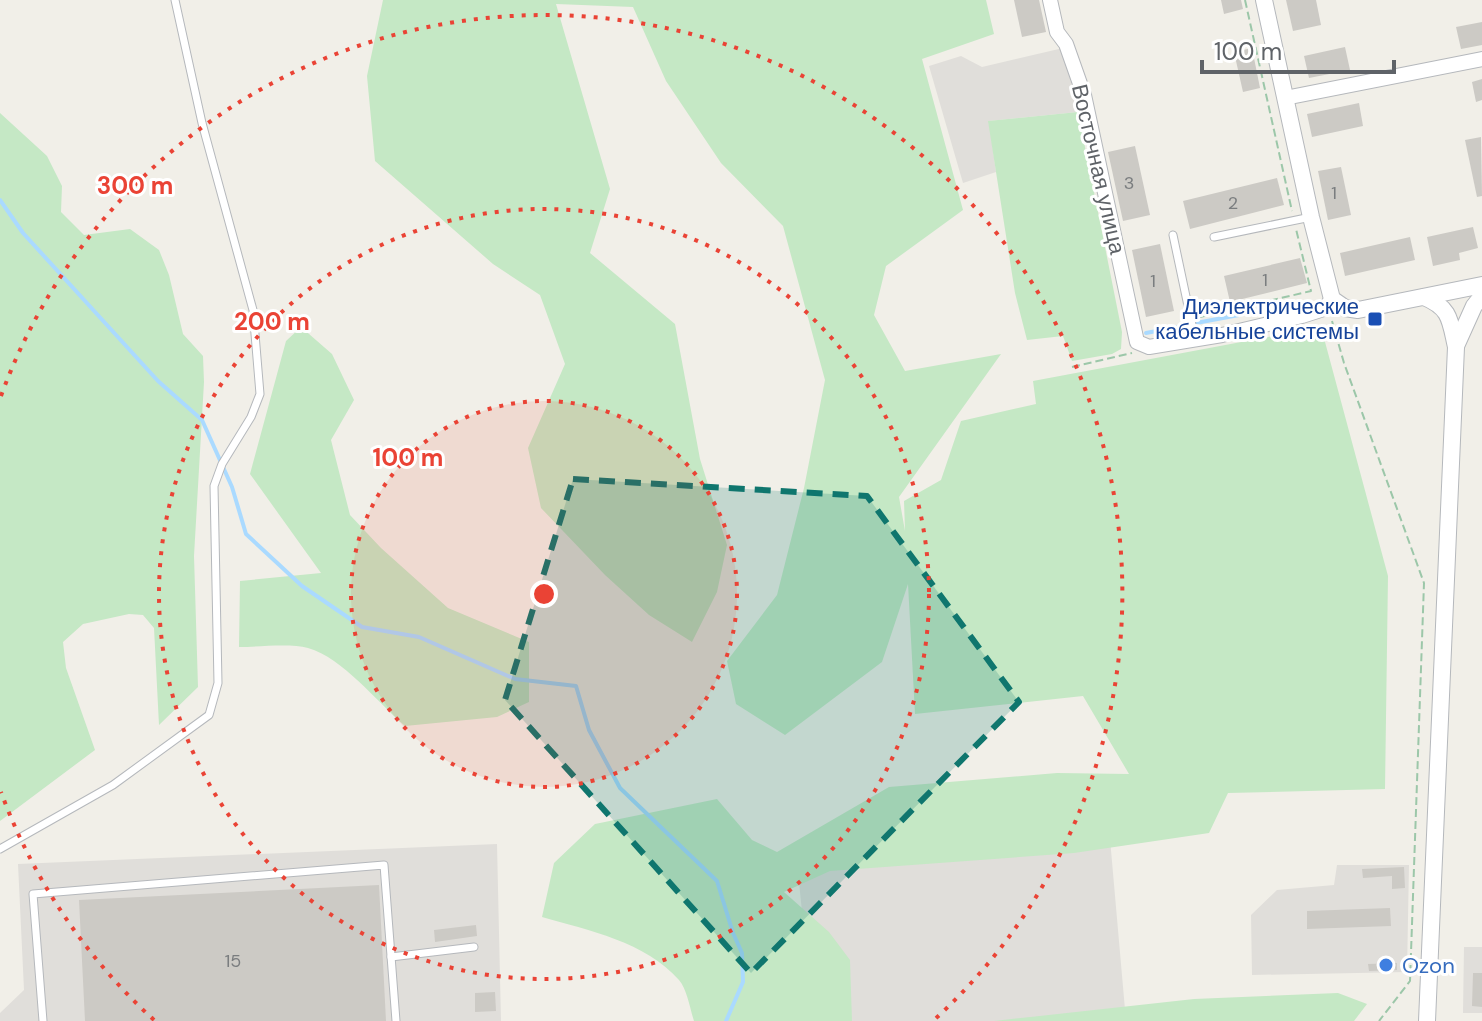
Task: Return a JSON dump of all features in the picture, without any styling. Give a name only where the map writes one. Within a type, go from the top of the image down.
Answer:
[{"type":"street","name":"Восточная улица","points":[[1050,0],[1057,32],[1066,44],[1084,95],[1140,344]]},
{"type":"street","points":[[1264,0],[1285,98],[1302,218],[1332,299],[1345,308],[1358,310],[1482,285]]},
{"type":"street","points":[[1285,98],[1482,59]]},
{"type":"street","points":[[1456,347],[1474,306],[1482,296]]},
{"type":"street","points":[[1424,297],[1439,303],[1450,317],[1456,347],[1427,1021]]},
{"type":"street","points":[[1140,344],[1149,347],[1302,316],[1324,309],[1332,299]]},
{"type":"lane","points":[[0,849],[113,785],[209,715],[218,683],[214,486],[222,464],[251,417],[260,394],[253,310],[202,123],[175,0]]},
{"type":"lane","points":[[1214,237],[1302,218]]},
{"type":"lane","points":[[1173,235],[1195,339]]},
{"type":"lane","points":[[43,1021],[33,894],[384,865],[396,1021]]},
{"type":"lane","points":[[391,957],[474,947]]},
{"type":"path","points":[[1191,319],[1311,291],[1302,218],[1245,0]]},
{"type":"path","points":[[1332,299],[1332,320],[1344,363],[1424,583],[1410,981],[1379,1021]]},
{"type":"path","points":[[1072,367],[1126,355],[1140,344]]},
{"type":"highlighted area","points":[[573,479],[867,496],[1019,702],[751,973],[505,700]]},
{"type":"shaded area","points":[[1063,48],[1078,112],[989,121],[996,172],[963,183],[929,66],[961,56],[982,67]]},
{"type":"shaded area","points":[[1110,839],[1126,1021],[813,1021],[797,862]]},
{"type":"shaded area","points":[[497,844],[501,1021],[0,1021],[0,1013],[24,990],[18,864]]},
{"type":"shaded area","points":[[1337,865],[1409,865],[1407,972],[1252,975],[1251,915],[1277,890],[1334,885]]},
{"type":"shaded area","points":[[1464,947],[1482,947],[1482,1013],[1463,1013]]},
{"type":"green space","points":[[383,0],[986,0],[994,34],[922,59],[963,210],[886,266],[874,315],[905,371],[1001,354],[899,497],[905,531],[904,501],[941,480],[961,421],[1036,404],[1033,381],[1321,327],[1388,576],[1385,789],[1228,793],[1209,833],[1074,853],[830,871],[784,892],[829,932],[850,960],[852,1021],[694,1021],[682,984],[650,956],[615,939],[542,917],[554,863],[595,824],[717,799],[752,840],[777,852],[889,787],[1057,773],[1129,774],[1083,696],[915,714],[908,584],[882,662],[785,735],[736,704],[727,661],[777,595],[804,488],[825,380],[783,226],[721,163],[666,81],[633,7],[556,4],[610,189],[590,253],[675,324],[700,459],[727,545],[717,592],[692,642],[649,615],[605,575],[541,508],[528,448],[565,364],[540,295],[493,264],[375,161],[367,76]]},
{"type":"green space","points":[[1078,112],[1122,332],[1121,349],[1112,354],[1072,361],[1063,336],[1027,340],[1015,293],[988,121]]},
{"type":"green space","points":[[0,113],[47,156],[62,186],[61,212],[84,235],[130,229],[159,250],[169,275],[183,334],[203,356],[204,382],[194,556],[198,687],[159,725],[154,628],[143,615],[129,614],[83,624],[63,642],[66,668],[95,750],[0,821]]},
{"type":"green space","points":[[301,327],[332,354],[354,400],[331,440],[350,515],[381,548],[448,608],[529,642],[529,702],[497,717],[405,726],[347,671],[321,653],[292,646],[239,647],[240,581],[321,573],[250,474],[286,341]]},
{"type":"green space","points":[[1338,993],[1367,1004],[1354,1021],[994,1021],[1194,999]]},
{"type":"building","points":[[1014,0],[1039,0],[1046,32],[1022,37]]},
{"type":"building","points":[[1221,0],[1241,0],[1243,9],[1224,14]]},
{"type":"building","points":[[1286,0],[1316,0],[1321,25],[1293,31]]},
{"type":"building","points":[[1482,22],[1482,45],[1461,49],[1456,27]]},
{"type":"building","points":[[1345,47],[1350,70],[1309,78],[1304,56]]},
{"type":"building","points":[[1252,48],[1260,88],[1243,92],[1234,52]]},
{"type":"building","points":[[1482,79],[1482,100],[1476,102],[1472,82]]},
{"type":"building","points":[[1359,103],[1363,126],[1312,137],[1307,114]]},
{"type":"building","points":[[1481,137],[1482,196],[1477,197],[1465,140]]},
{"type":"building","points":[[1135,146],[1150,215],[1123,221],[1108,152]]},
{"type":"building","points":[[1341,167],[1351,215],[1328,220],[1318,171]]},
{"type":"building","points":[[1277,178],[1284,205],[1190,229],[1183,201]]},
{"type":"building","points":[[1473,227],[1478,248],[1459,253],[1460,260],[1433,266],[1427,237]]},
{"type":"building","points":[[1410,237],[1415,260],[1345,276],[1340,253]]},
{"type":"building","points":[[1160,244],[1174,311],[1146,317],[1132,250]]},
{"type":"building","points":[[1300,258],[1307,283],[1230,302],[1224,276]]},
{"type":"building","points":[[1404,867],[1405,888],[1392,889],[1392,876],[1363,878],[1362,869]]},
{"type":"building","points":[[379,885],[386,1021],[85,1021],[79,900]]},
{"type":"building","points":[[1390,908],[1391,926],[1307,929],[1307,911]]},
{"type":"building","points":[[476,925],[477,936],[435,942],[434,930]]},
{"type":"building","points":[[1397,963],[1397,970],[1369,971],[1368,964]]},
{"type":"building","points":[[1473,973],[1482,973],[1482,1007],[1472,1006]]},
{"type":"building","points":[[495,992],[496,1011],[475,1012],[475,993]]},
{"type":"waterway","points":[[0,200],[23,233],[158,381],[202,420],[232,487],[246,534],[302,586],[362,627],[419,637],[515,679],[576,686],[589,730],[620,788],[717,881],[742,953],[743,982],[726,1021]]},
{"type":"waterway","points":[[1196,323],[1239,315]]},
{"type":"waterway","points":[[1146,333],[1188,325]]},
{"type":"place","name":"Диэлектрические кабельные системы","points":[[1375,319]]},
{"type":"place","name":"Ozon","points":[[1386,965]]}]
